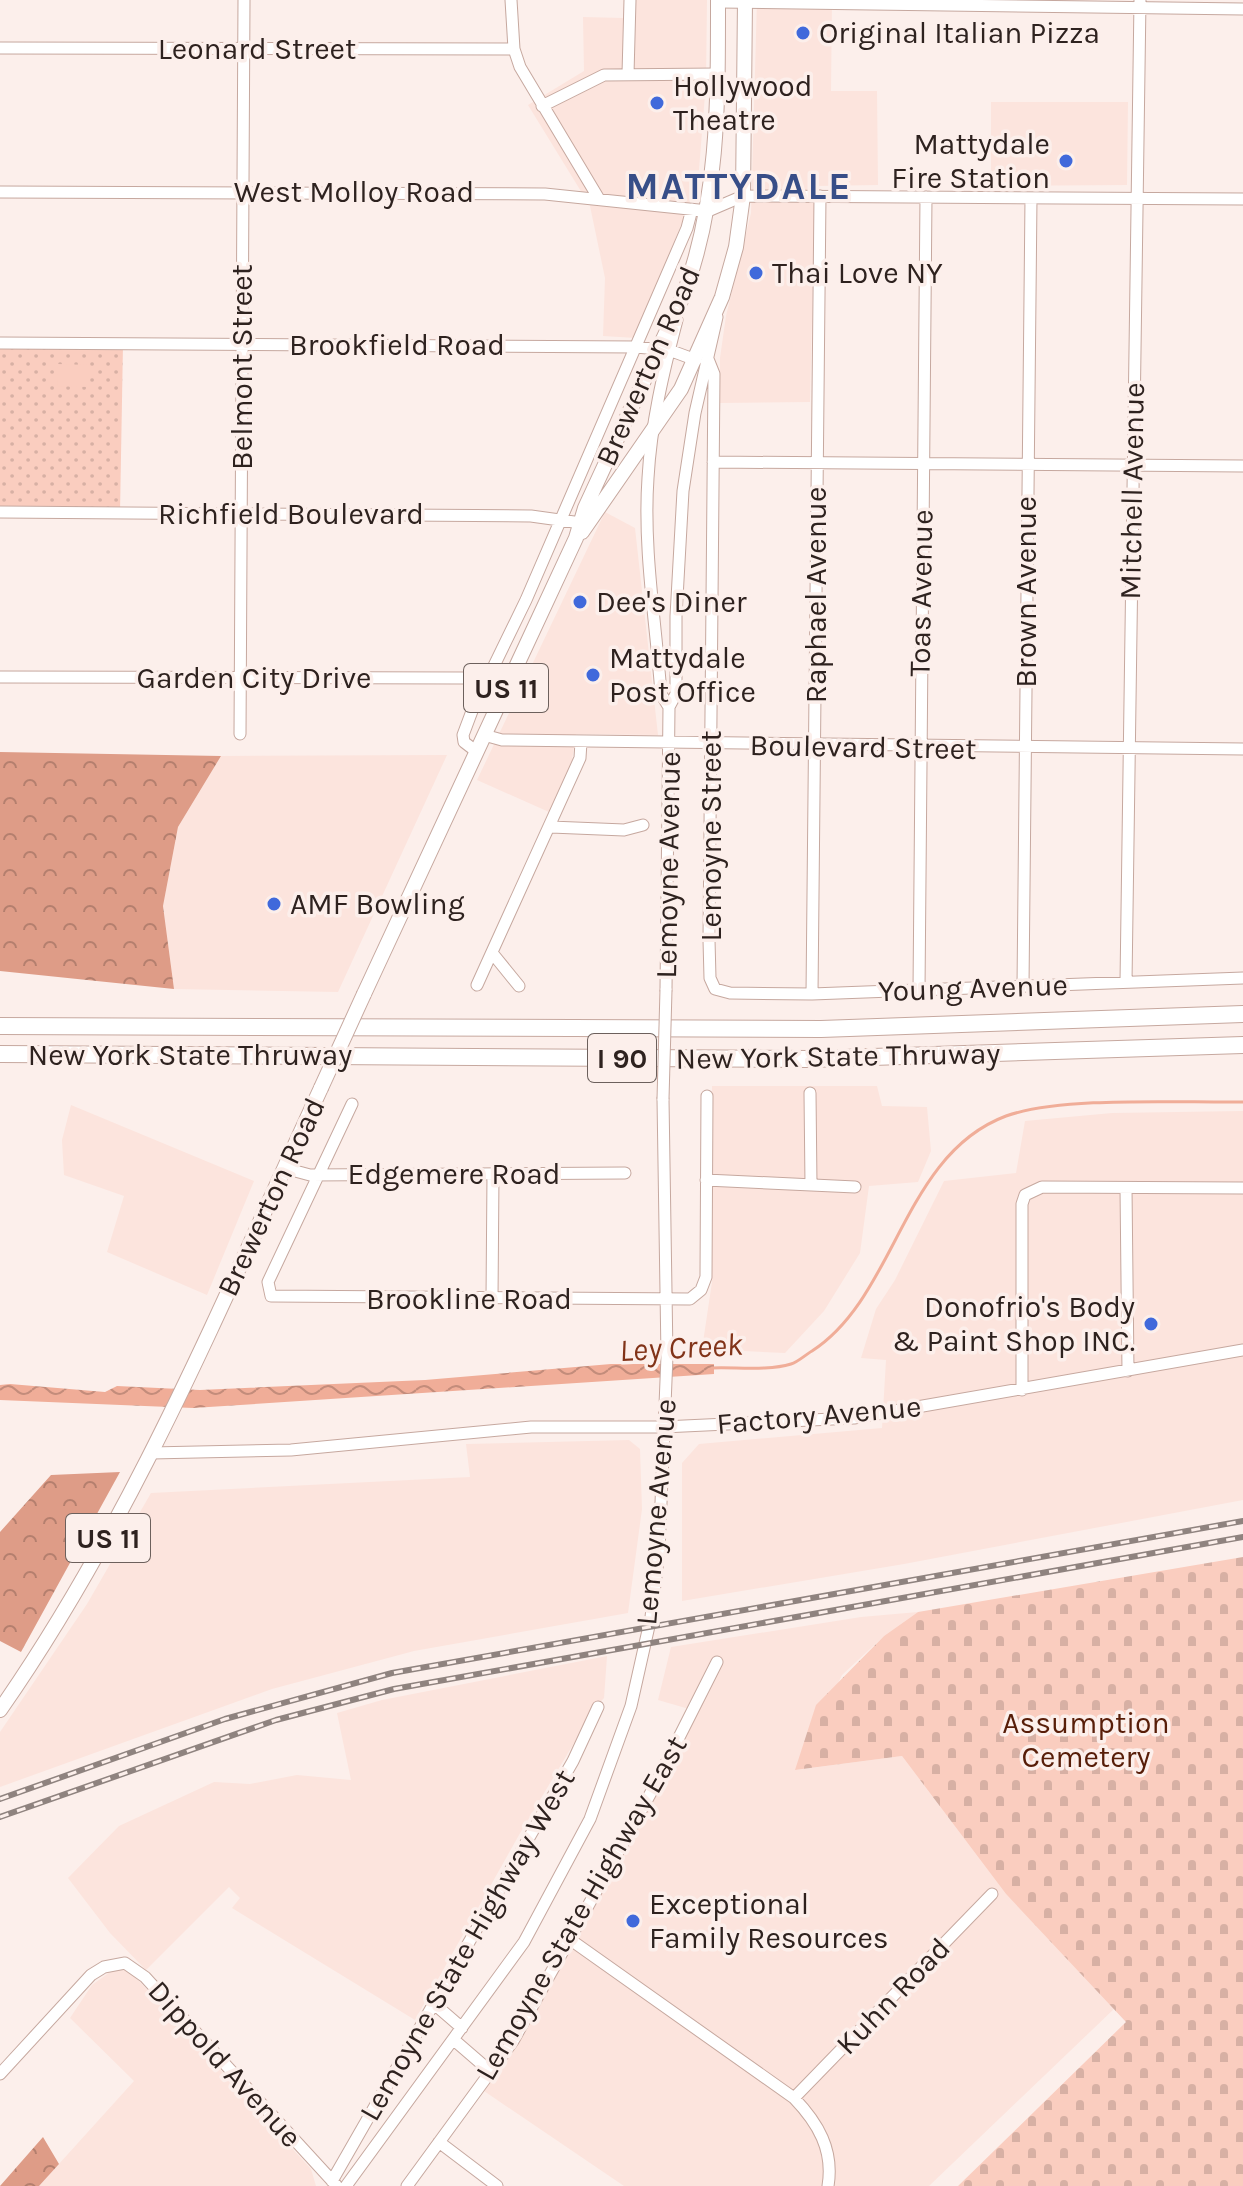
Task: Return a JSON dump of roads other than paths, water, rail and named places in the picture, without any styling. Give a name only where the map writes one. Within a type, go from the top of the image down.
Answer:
[{"type":"highway","name":"New York State Thruway","points":[[0,1026],[821,1029],[1243,1014]]},
{"type":"highway","name":"New York State Thruway","points":[[0,1054],[816,1059],[1243,1045]]},
{"type":"main road","name":"Brewerton Road","points":[[0,1710],[75,1595],[151,1453],[664,349],[708,211],[716,159],[718,1]]},
{"type":"main road","name":"Brewerton Road","points":[[576,538],[702,360],[722,297],[736,247],[743,196],[745,2]]},
{"type":"street","name":"Belmont Street","points":[[240,734],[244,0]]},
{"type":"street","points":[[511,0],[514,49],[542,106],[599,199]]},
{"type":"street","points":[[628,74],[630,0]]},
{"type":"street","points":[[718,1],[1140,4],[1243,9]]},
{"type":"street","name":"Mitchell Avenue","points":[[1126,982],[1140,4]]},
{"type":"street","name":"Leonard Street","points":[[0,48],[514,49]]},
{"type":"street","points":[[542,106],[590,79],[628,74],[718,74]]},
{"type":"street","name":"West Molloy Road","points":[[0,192],[545,194],[708,211]]},
{"type":"street","points":[[708,211],[743,196],[1243,199]]},
{"type":"street","name":"Raphael Avenue","points":[[812,994],[820,196]]},
{"type":"street","name":"Toas Avenue","points":[[919,990],[926,197]]},
{"type":"street","name":"Brown Avenue","points":[[1023,986],[1031,198]]},
{"type":"street","points":[[477,752],[464,742],[463,735],[636,347],[687,228],[692,209]]},
{"type":"street","name":"Brookfield Road","points":[[0,343],[636,347],[664,349],[702,360]]},
{"type":"street","name":"Lemoyne Avenue","points":[[664,349],[647,480],[650,565],[661,694],[669,707]]},
{"type":"street","name":"Lemoyne Avenue","points":[[346,2186],[524,1942],[556,1886],[590,1819],[620,1742],[651,1617],[659,1552],[667,1356],[663,1099],[669,707],[676,694],[676,616],[683,491],[702,360]]},
{"type":"street","name":"Lemoyne Street","points":[[702,360],[714,374],[710,978]]},
{"type":"street","points":[[713,462],[1243,466]]},
{"type":"street","name":"Richfield Boulevard","points":[[0,512],[561,518],[581,523]]},
{"type":"street","name":"Garden City Drive","points":[[0,677],[466,678],[485,683],[504,694]]},
{"type":"street","name":"Boulevard Street","points":[[484,735],[502,740],[711,745],[1243,749]]},
{"type":"street","points":[[477,985],[551,827],[580,758],[581,742]]},
{"type":"street","points":[[551,827],[624,830],[643,825]]},
{"type":"street","points":[[493,954],[519,986]]},
{"type":"street","name":"Young Avenue","points":[[710,978],[715,989],[721,992],[812,994],[1243,978]]},
{"type":"street","points":[[810,1093],[811,1185]]},
{"type":"street","points":[[667,1301],[690,1299],[704,1284],[707,1096]]},
{"type":"street","points":[[318,1174],[352,1104]]},
{"type":"street","name":"Edgemere Road","points":[[284,1168],[318,1174],[625,1173]]},
{"type":"street","name":"Brookline Road","points":[[318,1174],[268,1282],[271,1296],[667,1301]]},
{"type":"street","points":[[492,1299],[493,1174]]},
{"type":"street","points":[[706,1180],[855,1187]]},
{"type":"street","points":[[1022,1390],[1022,1204],[1025,1195],[1042,1187],[1243,1188]]},
{"type":"street","points":[[1126,1188],[1128,1371]]},
{"type":"street","name":"Factory Avenue","points":[[151,1453],[291,1450],[502,1428],[663,1427],[854,1418],[1243,1350]]},
{"type":"street","name":"Lemoyne State Highway East","points":[[407,2186],[513,2041],[654,1787],[717,1662]]},
{"type":"street","name":"Lemoyne State Highway West","points":[[335,2183],[432,2002],[573,1761],[598,1707]]},
{"type":"street","name":"Kuhn Road","points":[[794,2098],[992,1894]]},
{"type":"street","points":[[568,1938],[794,2098],[808,2113],[827,2147],[828,2186]]},
{"type":"street","name":"Dippold Avenue","points":[[0,2074],[91,1975],[104,1967],[125,1963],[134,1966],[335,2183]]},
{"type":"street","points":[[432,2002],[462,2028]]},
{"type":"street","points":[[454,2040],[491,2072]]},
{"type":"street","points":[[439,2142],[497,2186]]},
{"type":"water","points":[[611,1364],[714,1364],[714,1374],[193,1408],[0,1400],[0,1385],[10,1384],[105,1392],[117,1386],[200,1390],[425,1380]]},
{"type":"waterway","name":"Ley Creek","points":[[712,1368],[782,1366],[796,1362],[812,1351],[840,1327],[864,1297],[921,1193],[944,1161],[971,1135],[1006,1116],[1089,1103],[1243,1102]]},
{"type":"railway","points":[[0,1799],[225,1719],[392,1673],[1243,1521]]},
{"type":"railway","points":[[0,1817],[276,1720],[394,1689],[1243,1537]]},
{"type":"place","name":"Original Italian Pizza","points":[[803,33]]},
{"type":"place","name":"Hollywood Theatre","points":[[657,103]]},
{"type":"place","name":"Mattydale Fire Station","points":[[1066,161]]},
{"type":"place","name":"Thai Love NY","points":[[756,273]]},
{"type":"place","name":"Dee's Diner","points":[[580,602]]},
{"type":"place","name":"Mattydale Post Office","points":[[593,675]]},
{"type":"place","name":"AMF Bowling","points":[[274,904]]},
{"type":"place","name":"Donofrio's Body & Paint Shop INC.","points":[[1151,1324]]},
{"type":"place","name":"Exceptional Family Resources","points":[[633,1921]]},
{"type":"district","name":"MATTYDALE","points":[[739,186]]},
{"type":"park label","name":"Assumption Cemetery","points":[[1086,1740]]}]
